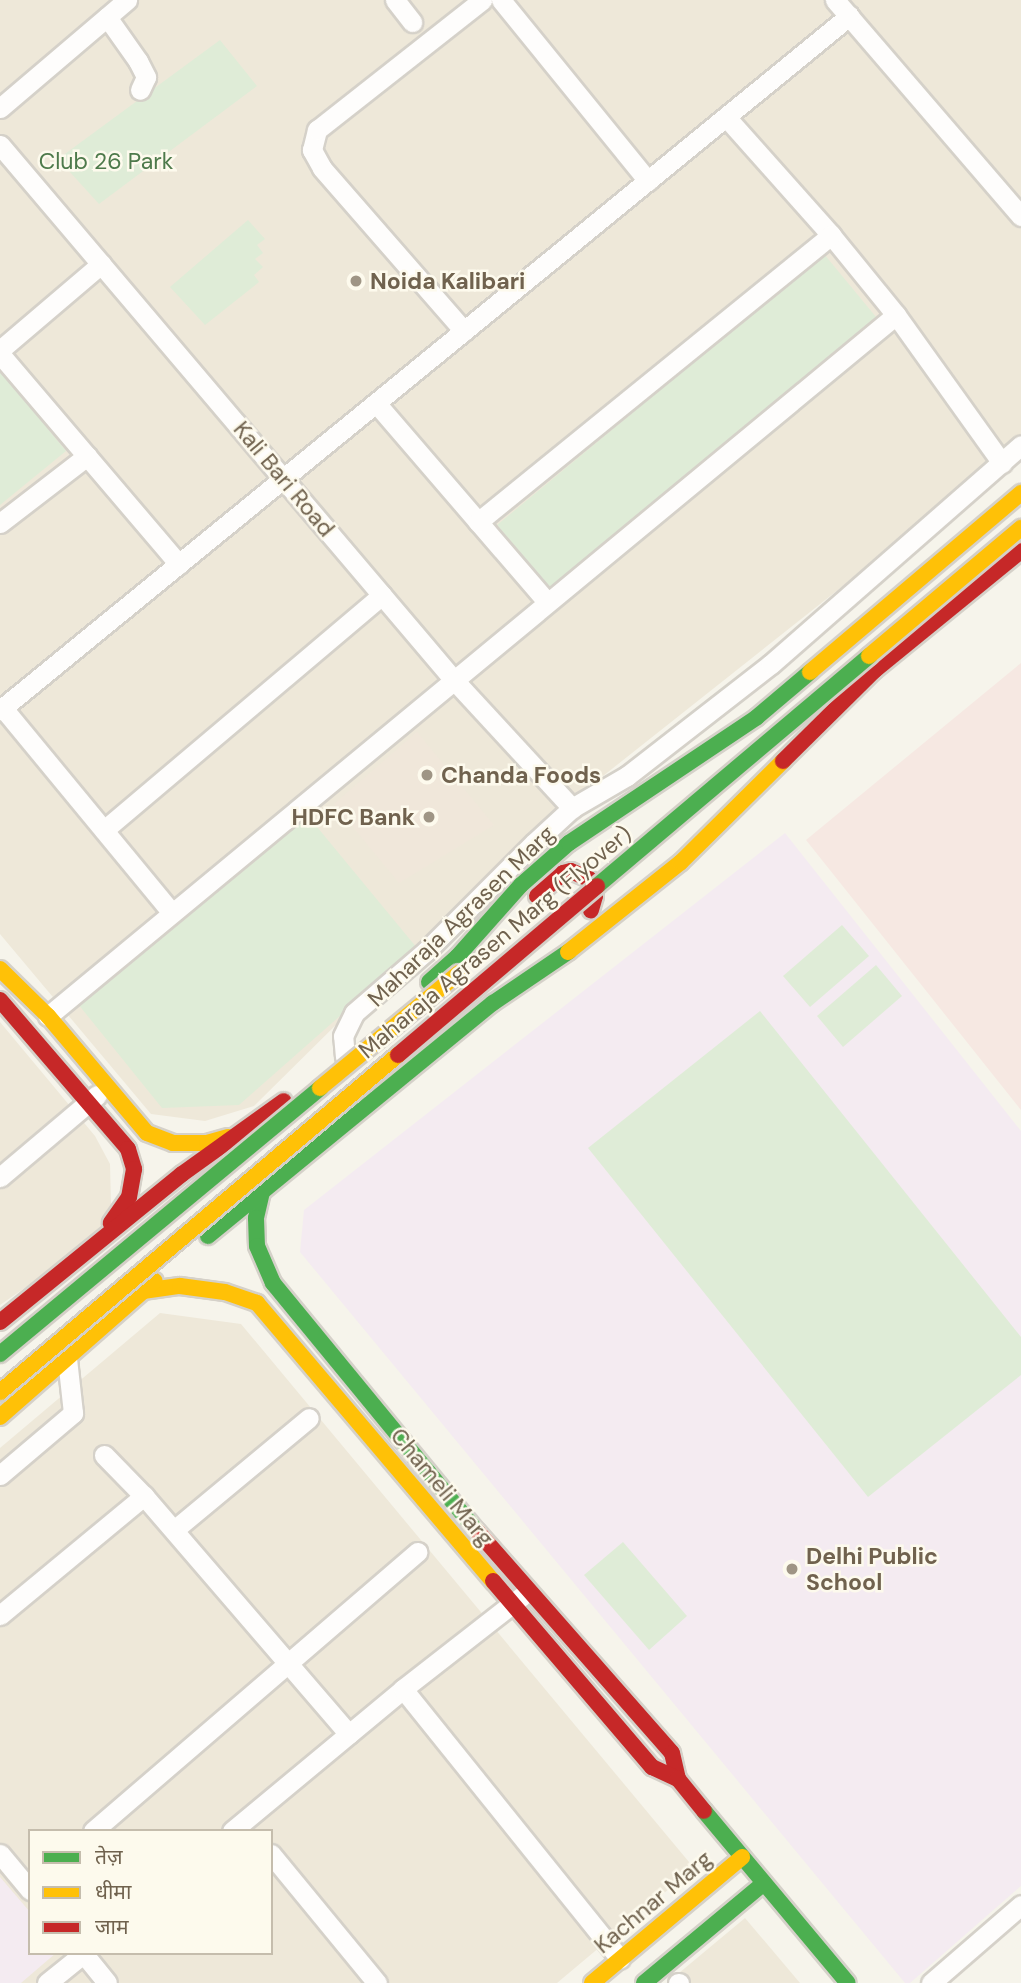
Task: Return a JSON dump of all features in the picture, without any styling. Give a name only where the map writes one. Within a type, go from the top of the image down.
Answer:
[{"type":"main road","name":"Maharaja Agrasen Marg","points":[[0,1322],[182,1174],[345,1057],[457,957],[521,885],[569,843],[757,718],[1021,493]]},
{"type":"main road","points":[[681,788],[1021,503]]},
{"type":"main road","name":"Maharaja Agrasen Marg (Flyover)","points":[[0,1392],[1021,528]]},
{"type":"main road","points":[[493,1003],[582,942],[681,862],[875,670],[1021,551]]},
{"type":"main road","points":[[722,741],[752,743],[764,755],[763,781]]},
{"type":"main road","name":"Maharaja Agrasen Marg (Flyover)","points":[[524,912],[596,859]]},
{"type":"main road","points":[[0,1418],[223,1223],[493,1003],[592,909],[595,896],[589,880],[571,870],[563,873],[524,912],[491,932],[477,933]]},
{"type":"main road","name":"Maharaja Agrasen Marg (Flyover)","points":[[0,1354],[479,957]]},
{"type":"main road","points":[[0,969],[48,1016],[147,1133],[173,1143],[207,1143],[237,1135]]},
{"type":"main road","points":[[0,1000],[128,1149],[134,1169],[129,1197],[95,1246]]},
{"type":"main road","name":"Chameli Marg","points":[[262,1192],[256,1218],[257,1246],[273,1283],[528,1591],[672,1753],[678,1779]]},
{"type":"main road","name":"Chameli Marg","points":[[142,1292],[180,1286],[225,1292],[257,1303],[653,1767],[678,1779],[848,1983]]},
{"type":"main road","points":[[20,1305],[67,1359]]},
{"type":"main road","name":"Kachnar Marg","points":[[592,1983],[742,1857]]},
{"type":"main road","points":[[643,1983],[764,1883]]},
{"type":"street","points":[[0,108],[127,0]]},
{"type":"street","points":[[395,0],[412,22]]},
{"type":"street","points":[[464,331],[322,168],[312,150],[317,130],[482,0]]},
{"type":"street","points":[[501,0],[648,181]]},
{"type":"street","points":[[835,0],[1020,213]]},
{"type":"street","points":[[171,912],[1,709],[849,16]]},
{"type":"street","points":[[107,17],[146,77],[140,90]]},
{"type":"street","points":[[726,117],[831,235],[896,315],[1002,463]]},
{"type":"street","name":"Kali Bari Road","points":[[0,145],[453,679],[572,808]]},
{"type":"street","points":[[478,522],[831,235]]},
{"type":"street","points":[[101,264],[0,352],[178,564]]},
{"type":"street","points":[[48,1016],[896,315]]},
{"type":"street","points":[[376,403],[547,602]]},
{"type":"street","points":[[345,1057],[343,1036],[354,1013],[426,951],[515,860],[572,808],[627,776],[771,664],[956,499],[1021,445]]},
{"type":"street","points":[[0,523],[87,456]]},
{"type":"street","points":[[104,830],[382,595]]},
{"type":"street","points":[[0,1177],[89,1101],[110,1087]]},
{"type":"street","points":[[0,1475],[73,1413],[67,1359]]},
{"type":"street","points":[[174,1531],[309,1418]]},
{"type":"street","points":[[104,1455],[144,1496],[349,1734]]},
{"type":"street","points":[[0,1615],[144,1496]]},
{"type":"street","points":[[95,1829],[417,1552]]},
{"type":"street","points":[[243,1827],[403,1689],[528,1591]]},
{"type":"street","points":[[403,1689],[620,1959]]},
{"type":"street","points":[[0,1854],[28,1887]]},
{"type":"street","points":[[273,1856],[377,1983]]},
{"type":"street","points":[[931,1983],[1021,1905]]},
{"type":"street","points":[[47,1983],[81,1955]]},
{"type":"street","points":[[85,1955],[107,1983]]},
{"type":"shaded area","points":[[0,0],[1021,0],[1021,445],[526,837],[254,1106],[205,1121],[151,1114],[0,934]]},
{"type":"shaded area","points":[[1021,663],[1021,1110],[806,840]]},
{"type":"shaded area","points":[[417,732],[494,825],[399,883],[334,804]]},
{"type":"shaded area","name":"Delhi Public School","points":[[785,833],[1021,1131],[1021,1886],[910,1983],[905,1983],[300,1252],[304,1210]]},
{"type":"shaded area","points":[[0,1022],[95,1136],[110,1164],[111,1205],[94,1240],[0,1305]]},
{"type":"shaded area","points":[[160,1313],[241,1324],[694,1868],[557,1983],[0,1983],[0,1448]]},
{"type":"shaded area","points":[[0,1877],[28,1910],[28,1955],[54,1955],[21,1983],[0,1983]]},
{"type":"shaded area","points":[[745,1918],[800,1983],[667,1983]]},
{"type":"green space","name":"Club 26 Park","points":[[220,40],[257,86],[99,204],[58,159]]},
{"type":"green space","points":[[248,220],[265,239],[257,245],[263,253],[255,259],[263,267],[254,275],[259,282],[205,325],[170,287]]},
{"type":"green space","points":[[824,254],[876,317],[549,588],[497,525]]},
{"type":"green space","points":[[0,370],[66,451],[0,505]]},
{"type":"green space","points":[[308,816],[417,948],[239,1105],[162,1108],[78,1004]]},
{"type":"green space","points":[[842,925],[869,956],[810,1007],[783,976]]},
{"type":"green space","points":[[876,965],[902,996],[843,1047],[817,1016]]},
{"type":"green space","points":[[760,1011],[1021,1337],[1021,1375],[868,1497],[588,1148]]},
{"type":"green space","points":[[623,1542],[687,1616],[649,1650],[584,1575]]},
{"type":"traffic: fast","points":[[597,886],[869,656]]},
{"type":"traffic: fast","points":[[429,982],[457,957],[521,885],[569,843],[757,717],[810,672]]},
{"type":"traffic: fast","points":[[208,1236],[493,1003],[568,952]]},
{"type":"traffic: fast","points":[[0,1354],[320,1088]]},
{"type":"traffic: fast","points":[[262,1192],[256,1218],[257,1246],[273,1283],[477,1531]]},
{"type":"traffic: fast","points":[[704,1811],[848,1983]]},
{"type":"traffic: fast","points":[[644,1983],[764,1883]]},
{"type":"traffic: slow","points":[[810,672],[1021,493]]},
{"type":"traffic: slow","points":[[869,656],[1021,528]]},
{"type":"traffic: slow","points":[[568,952],[681,862],[783,761]]},
{"type":"traffic: slow","points":[[0,969],[48,1016],[147,1133],[173,1143],[207,1143],[228,1137]]},
{"type":"traffic: slow","points":[[320,1088],[459,973]]},
{"type":"traffic: slow","points":[[0,1392],[398,1055]]},
{"type":"traffic: slow","points":[[0,1417],[155,1281]]},
{"type":"traffic: slow","points":[[143,1291],[180,1286],[225,1292],[257,1303],[493,1581]]},
{"type":"traffic: slow","points":[[592,1983],[742,1857]]},
{"type":"traffic: jam","points":[[783,761],[875,670],[1021,551]]},
{"type":"traffic: jam","points":[[537,896],[563,873],[571,871],[589,879],[595,896],[591,910]]},
{"type":"traffic: jam","points":[[398,1055],[597,886]]},
{"type":"traffic: jam","points":[[0,1000],[128,1149],[134,1169],[129,1197],[111,1223]]},
{"type":"traffic: jam","points":[[0,1322],[182,1174],[284,1101]]},
{"type":"traffic: jam","points":[[477,1531],[672,1753],[678,1779]]},
{"type":"traffic: jam","points":[[493,1581],[652,1767],[678,1779],[704,1811]]},
{"type":"place","name":"Noida Kalibari","points":[[356,281]]},
{"type":"place","name":"Chanda Foods","points":[[427,775]]},
{"type":"place","name":"HDFC Bank","points":[[429,817]]},
{"type":"place","name":"Delhi Public School","points":[[792,1569]]}]
